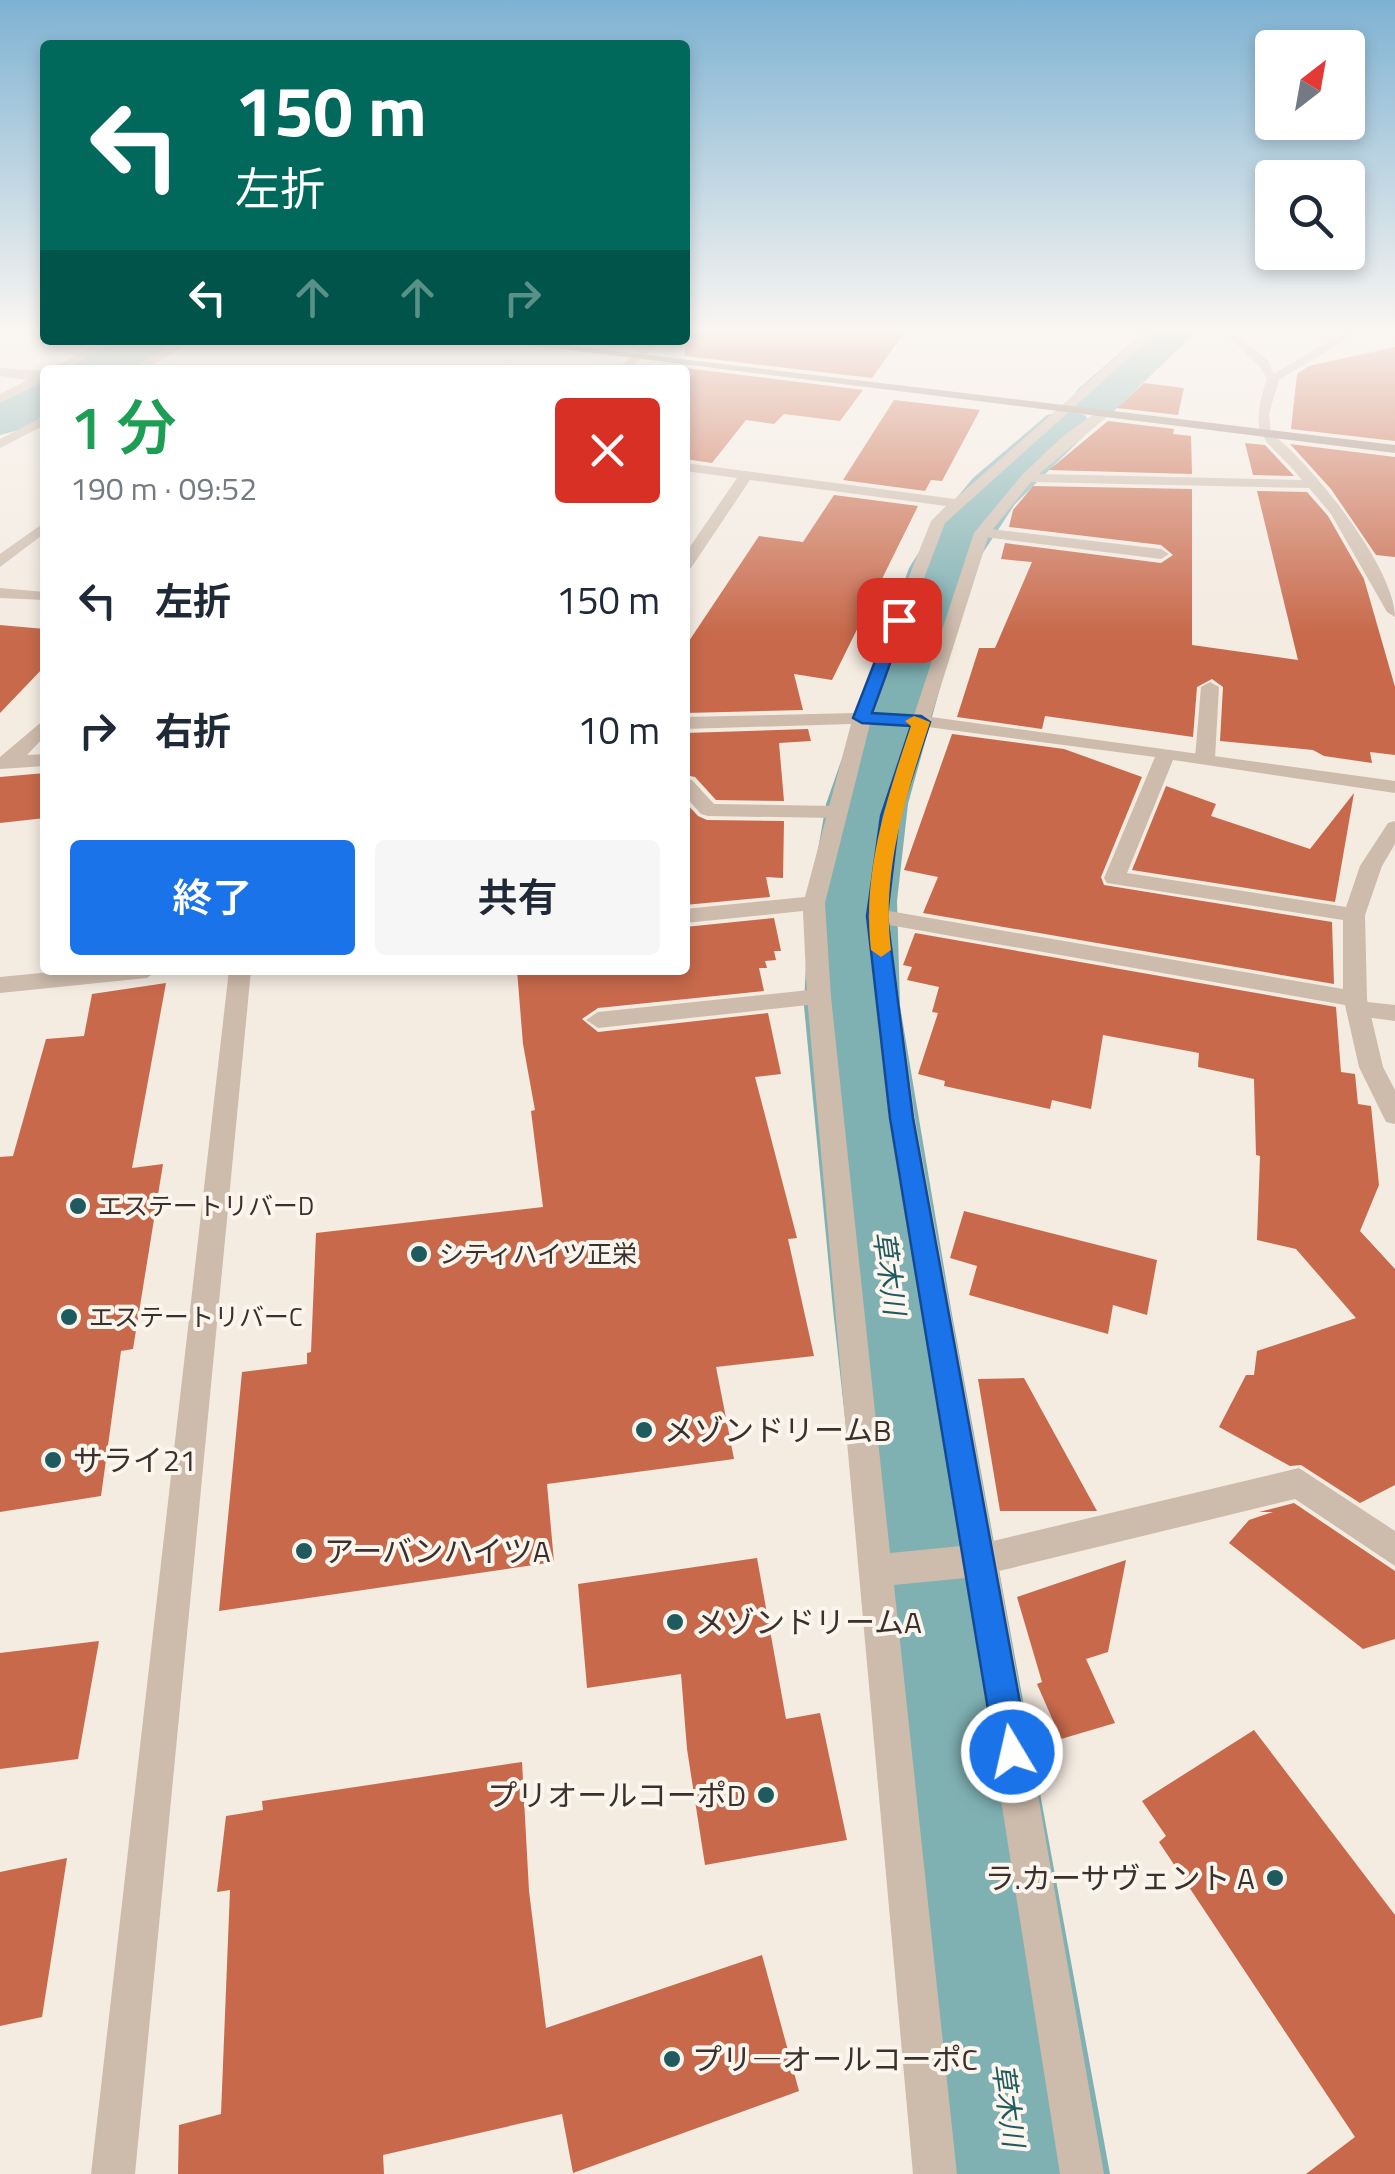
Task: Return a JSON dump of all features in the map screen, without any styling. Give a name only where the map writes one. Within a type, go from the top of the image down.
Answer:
[{"type":"street","points":[[0,444],[24,431]]},
{"type":"street","points":[[932,2173],[887,1570],[819,998],[814,903],[835,812],[938,521],[1037,431]]},
{"type":"street","points":[[1078,431],[1027,478],[982,533],[915,721],[890,816],[877,916],[902,1118],[968,1561],[1082,2174]]},
{"type":"street","points":[[1244,431],[1395,449]]},
{"type":"street","points":[[1265,434],[1284,450],[1337,512],[1395,612]]},
{"type":"street","points":[[690,467],[955,503]]},
{"type":"street","points":[[690,558],[746,476]]},
{"type":"street","points":[[1027,478],[1310,484]]},
{"type":"street","points":[[0,562],[40,530]]},
{"type":"street","points":[[982,533],[1161,554]]},
{"type":"street","points":[[0,592],[40,596]]},
{"type":"street","points":[[1205,758],[1210,687]]},
{"type":"street","points":[[690,724],[870,718],[915,721],[1395,787]]},
{"type":"street","points":[[5,763],[40,729]]},
{"type":"street","points":[[1166,755],[1115,878],[1354,915]]},
{"type":"street","points":[[5,763],[40,760]]},
{"type":"street","points":[[690,790],[708,810],[835,812]]},
{"type":"street","points":[[1395,827],[1371,866],[1354,915],[1357,1004],[1371,1067],[1395,1115]]},
{"type":"street","points":[[690,915],[814,903]]},
{"type":"street","points":[[877,916],[1395,1013]]},
{"type":"street","points":[[0,985],[98,975]]},
{"type":"street","points":[[114,2174],[239,975]]},
{"type":"street","points":[[598,1020],[819,998]]},
{"type":"street","points":[[887,1570],[968,1561],[1299,1483],[1395,1550]]},
{"type":"building","points":[[690,431],[737,431],[712,463],[690,460]]},
{"type":"building","points":[[874,431],[969,431],[942,481],[931,480],[925,491],[843,480]]},
{"type":"building","points":[[1095,431],[1174,431],[1191,436],[1192,474],[1049,470]]},
{"type":"building","points":[[1312,431],[1395,431],[1395,441]]},
{"type":"building","points":[[1245,443],[1265,445],[1294,476],[1253,475]]},
{"type":"building","points":[[1290,444],[1395,457],[1395,557],[1376,555],[1331,489]]},
{"type":"building","points":[[1033,486],[1192,489],[1192,645],[1298,660],[1257,491],[1307,492],[1328,516],[1364,579],[1395,687],[1395,755],[1370,752],[1372,763],[1324,756],[1313,750],[1220,741],[1223,687],[1212,679],[1197,687],[1193,737],[1045,716],[1042,729],[957,717],[979,648],[995,648],[1032,562],[1001,559],[1005,543],[1161,563],[1173,555],[1161,545],[1009,527],[1013,510]]},
{"type":"building","points":[[834,495],[918,506],[832,680],[794,674],[803,710],[690,713],[690,640],[759,536],[803,542]]},
{"type":"building","points":[[0,625],[40,629],[40,671],[0,713]]},
{"type":"building","points":[[808,729],[811,741],[779,743],[784,801],[716,800],[690,776],[690,733]]},
{"type":"building","points":[[952,734],[1064,749],[1142,777],[1101,877],[1104,885],[1332,922],[1334,984],[923,913],[938,877],[904,870]]},
{"type":"building","points":[[40,773],[40,819],[0,823],[0,777]]},
{"type":"building","points":[[1166,786],[1216,804],[1211,816],[1310,849],[1354,793],[1335,902],[1132,870]]},
{"type":"building","points":[[690,807],[707,820],[784,821],[783,878],[766,877],[770,897],[690,905]]},
{"type":"building","points":[[774,918],[781,951],[774,951],[776,960],[765,961],[767,968],[759,968],[764,991],[598,1008],[582,1019],[598,1032],[768,1013],[781,1074],[755,1077],[797,1238],[788,1239],[814,1356],[716,1367],[734,1459],[547,1484],[554,1562],[219,1611],[242,1372],[307,1364],[307,1353],[311,1352],[316,1233],[543,1207],[517,975],[690,975],[690,926]]},
{"type":"building","points":[[915,933],[1336,1007],[1341,1072],[1355,1074],[1358,1104],[1371,1106],[1379,1185],[1360,1231],[1395,1269],[1395,1485],[1360,1503],[1301,1465],[1290,1466],[1219,1427],[1246,1375],[1254,1375],[1257,1351],[1356,1318],[1296,1249],[1257,1240],[1260,1156],[1256,1155],[1254,1079],[1198,1067],[1199,1053],[1103,1035],[1091,1109],[1052,1100],[1050,1109],[944,1086],[945,1081],[918,1074],[938,1013],[932,1012],[939,987],[907,980],[912,967],[903,965]]},
{"type":"building","points":[[166,983],[132,1168],[163,1164],[133,1349],[121,1351],[101,1496],[0,1512],[0,1157],[13,1156],[46,1039],[84,1036],[92,994]]},
{"type":"building","points":[[964,1211],[1157,1260],[1147,1315],[1113,1305],[1108,1334],[969,1295],[977,1266],[950,1258]]},
{"type":"building","points":[[1024,1378],[1097,1511],[1000,1511],[978,1379]]},
{"type":"building","points":[[1294,1503],[1395,1571],[1395,1639],[1363,1649],[1229,1543],[1249,1520],[1273,1512],[1259,1512]]},
{"type":"building","points":[[757,1558],[786,1719],[820,1713],[847,1840],[705,1865],[687,1749],[681,1674],[587,1688],[578,1584]]},
{"type":"building","points":[[1126,1560],[1108,1652],[1086,1659],[1115,1723],[1061,1739],[1037,1684],[1042,1682],[1017,1597]]},
{"type":"building","points":[[99,1641],[78,1759],[0,1769],[0,1653]]},
{"type":"building","name":"ラ.カーサヴェント A","points":[[1254,1730],[1395,1915],[1395,2174],[1306,2174],[1355,2137],[1159,1842],[1166,1836],[1142,1801]]},
{"type":"building","points":[[522,1762],[529,1891],[546,2028],[762,1955],[799,2091],[573,2173],[562,2114],[383,2155],[384,2174],[178,2174],[179,2125],[221,2114],[230,1890],[217,1892],[226,1816],[263,1810],[262,1801]]},
{"type":"building","points":[[67,1858],[42,2017],[0,2026],[0,1872]]},
{"type":"waterway","name":"草木川","points":[[1019,2174],[892,1309],[852,1006],[853,901],[867,804],[941,568],[965,527],[994,491],[1061,431]]},
{"type":"slow traffic","points":[[881,950],[877,916],[890,816],[921,722],[914,721]]},
{"type":"place","name":"エステートリバーD","points":[[78,1206]]},
{"type":"place","name":"シティハイツ正栄","points":[[419,1254]]},
{"type":"place","name":"エステートリバーC","points":[[69,1317]]},
{"type":"place","name":"メゾンドリームB","points":[[644,1430]]},
{"type":"place","name":"サライ21","points":[[53,1460]]},
{"type":"place","name":"アーバンハイツA","points":[[304,1551]]},
{"type":"place","name":"メゾンドリームA","points":[[675,1622]]},
{"type":"place","name":"プリオールコーポD","points":[[766,1795]]},
{"type":"place","name":"ラ.カーサヴェント A","points":[[1275,1878]]},
{"type":"place","name":"プリ―オールコーポC","points":[[672,2059]]},
{"type":"route","points":[[899,620],[862,718],[921,722],[890,816],[877,916],[902,1118],[1012,1752]]}]
